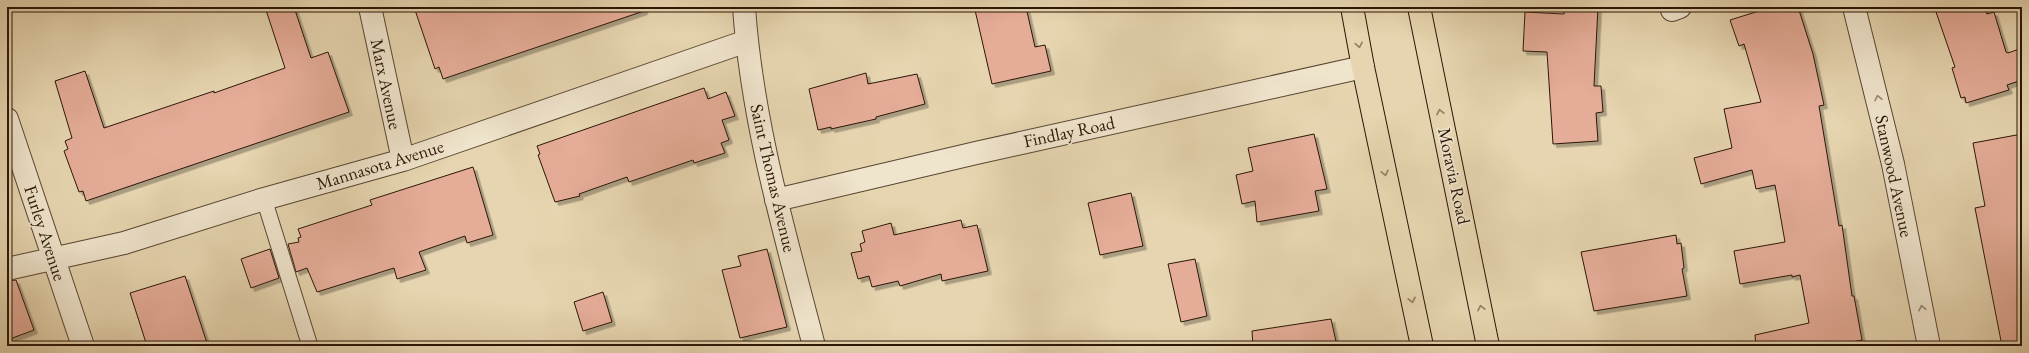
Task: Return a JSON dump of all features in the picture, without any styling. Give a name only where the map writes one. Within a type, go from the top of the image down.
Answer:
[{"type":"main road","points":[[1352,7],[1363,67],[1422,346]]},
{"type":"main road","name":"Moravia Road","points":[[1419,7],[1488,346]]},
{"type":"street","name":"Marx Avenue","points":[[370,7],[403,160]]},
{"type":"street","name":"Saint Thomas Avenue","points":[[744,7],[754,92],[776,200],[814,346]]},
{"type":"street","name":"Stanwood Avenue","points":[[1854,7],[1870,66],[1893,164],[1929,346]]},
{"type":"street","name":"Mannasota Avenue","points":[[7,269],[124,243],[264,199],[403,160],[747,42]]},
{"type":"street","name":"Findlay Road","points":[[776,200],[976,153],[1363,67]]},
{"type":"street","name":"Furley Avenue","points":[[7,119],[84,346]]},
{"type":"lane","points":[[264,199],[310,346]]},
{"type":"building","points":[[265,7],[294,7],[311,58],[328,52],[349,112],[86,201],[83,191],[79,192],[64,151],[68,149],[65,141],[72,138],[55,81],[85,71],[104,128],[214,91],[214,93],[285,68]]},
{"type":"building","points":[[414,7],[644,7],[644,11],[443,79],[439,67],[435,69]]},
{"type":"building","points":[[991,7],[1026,7],[1035,47],[1045,45],[1051,71],[992,84],[975,10]]},
{"type":"building","points":[[1564,7],[1598,7],[1594,86],[1601,86],[1603,112],[1596,113],[1598,141],[1553,144],[1547,52],[1523,51],[1525,12],[1564,14]]},
{"type":"building","points":[[1772,7],[1798,7],[1813,54],[1824,105],[1819,106],[1839,226],[1842,225],[1852,296],[1854,296],[1862,340],[1832,346],[1756,346],[1755,335],[1809,323],[1800,275],[1740,284],[1734,251],[1785,242],[1775,185],[1756,189],[1752,170],[1701,184],[1694,158],[1732,148],[1724,109],[1761,102],[1744,44],[1739,46],[1730,20]]},
{"type":"building","points":[[1951,7],[1984,7],[1987,14],[1994,12],[2006,52],[2008,53],[2022,48],[2022,80],[2007,85],[2009,90],[1966,103],[1965,97],[1961,98],[1952,68],[1955,67],[1936,12]]},
{"type":"building","points":[[866,73],[868,84],[917,74],[925,104],[876,117],[876,119],[831,129],[831,127],[818,130],[809,89]]},
{"type":"building","points":[[704,88],[708,99],[726,92],[735,116],[722,120],[729,140],[721,143],[725,153],[694,163],[693,160],[629,182],[627,177],[579,194],[580,196],[555,202],[538,155],[540,154],[537,146]]},
{"type":"building","points":[[1314,134],[1327,189],[1315,191],[1319,211],[1257,222],[1255,201],[1242,204],[1236,175],[1253,171],[1248,148]]},
{"type":"building","points":[[2022,134],[2022,346],[2002,346],[1975,208],[1985,206],[1973,143]]},
{"type":"building","points":[[473,167],[493,235],[467,243],[465,236],[419,252],[426,270],[397,279],[394,268],[317,292],[307,268],[296,272],[288,244],[299,242],[298,238],[301,237],[298,229],[372,205],[370,200]]},
{"type":"building","points":[[1131,193],[1143,246],[1100,255],[1088,203]]},
{"type":"building","points":[[961,220],[963,228],[977,225],[988,271],[942,281],[941,274],[900,286],[898,281],[872,287],[869,276],[858,279],[851,253],[862,251],[860,244],[865,242],[862,231],[891,223],[894,235]]},
{"type":"building","points":[[1676,235],[1677,244],[1681,243],[1684,268],[1682,269],[1687,296],[1594,311],[1581,252]]},
{"type":"building","points":[[270,249],[279,278],[251,288],[241,259]]},
{"type":"building","points":[[767,249],[787,327],[740,338],[722,270],[741,266],[738,256]]},
{"type":"building","points":[[1195,259],[1207,316],[1181,322],[1168,264]]},
{"type":"building","points":[[185,276],[208,346],[147,346],[130,293]]},
{"type":"building","points":[[16,280],[34,330],[7,340],[7,281]]},
{"type":"building","points":[[603,292],[612,322],[583,331],[574,302]]},
{"type":"building","points":[[1331,319],[1337,346],[1253,346],[1252,331]]}]
